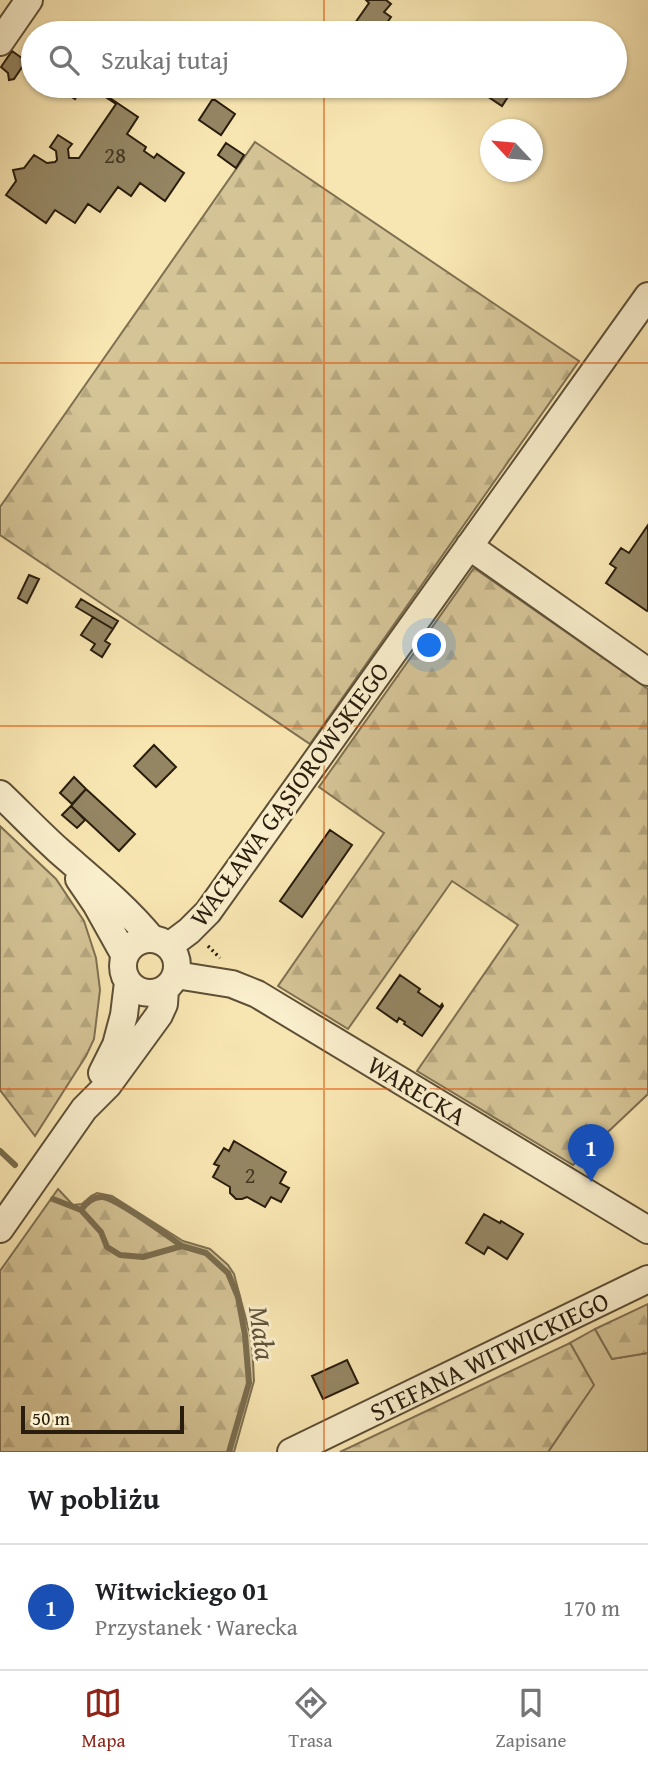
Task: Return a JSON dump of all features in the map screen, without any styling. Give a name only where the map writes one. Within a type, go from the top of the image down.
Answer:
[{"type":"street","points":[[0,41],[29,0]]},
{"type":"street","name":"WACŁAWA GĄSIOROWSKIEGO","points":[[161,942],[189,931],[208,912],[648,296]]},
{"type":"street","points":[[469,547],[648,672]]},
{"type":"street","points":[[0,793],[177,957],[178,966],[159,1015],[108,1085],[84,1109]]},
{"type":"street","points":[[58,849],[96,904],[125,956]]},
{"type":"street","points":[[0,1229],[84,1109],[116,1045],[124,1015],[128,982],[123,965],[125,956],[138,941],[161,942]]},
{"type":"street","points":[[128,982],[137,990],[146,993],[156,992],[170,982]]},
{"type":"street","name":"WARECKA","points":[[170,982],[232,984],[257,994],[648,1230]]},
{"type":"street","name":"STEFANA WITWICKIEGO","points":[[291,1452],[648,1279]]},
{"type":"green space","points":[[255,142],[579,361],[310,744],[0,535],[0,507]]},
{"type":"green space","points":[[474,568],[648,689],[648,1094],[573,1165],[417,1071],[518,925],[452,881],[348,1029],[278,986],[384,833],[319,787]]},
{"type":"green space","points":[[0,826],[56,879],[84,921],[96,958],[100,990],[94,1039],[35,1136],[0,1090]]},
{"type":"green space","points":[[58,1189],[73,1205],[82,1204],[97,1193],[112,1196],[183,1241],[210,1249],[228,1265],[234,1274],[252,1342],[254,1381],[234,1452],[0,1452],[0,1271]]},
{"type":"green space","points":[[648,1304],[648,1353],[612,1359],[595,1329]]},
{"type":"green space","points":[[595,1329],[612,1359],[648,1353],[648,1452],[548,1452],[593,1385],[570,1343]]},
{"type":"green space","points":[[570,1343],[594,1385],[548,1452],[340,1452]]},
{"type":"building","points":[[366,0],[386,0],[391,4],[384,12],[391,17],[388,21],[356,21],[369,3]]},
{"type":"building","points":[[12,51],[21,57],[21,68],[14,79],[9,80],[8,73],[1,67]]},
{"type":"building","points":[[107,98],[138,117],[127,134],[146,147],[144,151],[154,158],[157,154],[184,173],[165,201],[140,183],[131,196],[118,187],[100,212],[88,204],[75,223],[55,210],[46,223],[6,195],[16,181],[13,170],[24,168],[34,155],[47,163],[57,160],[56,151],[50,147],[58,135],[72,144],[68,149],[69,158],[79,158],[116,104]]},
{"type":"building","points":[[490,98],[507,98],[502,106]]},
{"type":"building","points":[[212,100],[235,114],[221,135],[199,120]]},
{"type":"building","points":[[226,143],[244,155],[236,168],[218,155]]},
{"type":"building","points":[[648,525],[647,611],[606,583],[616,568],[610,564],[621,548],[629,553]]},
{"type":"building","points":[[29,575],[39,579],[27,603],[18,598]]},
{"type":"building","points":[[81,599],[118,621],[113,629],[76,607]]},
{"type":"building","points":[[93,617],[113,629],[105,641],[110,644],[102,657],[91,650],[95,644],[81,635]]},
{"type":"building","points":[[154,745],[176,767],[156,787],[134,766]]},
{"type":"building","points":[[74,777],[86,789],[72,804],[60,793]]},
{"type":"building","points":[[86,789],[135,834],[119,851],[71,806]]},
{"type":"building","points":[[71,806],[85,820],[77,828],[62,815]]},
{"type":"building","points":[[330,830],[352,845],[302,917],[280,901]]},
{"type":"building","points":[[400,975],[420,989],[418,992],[440,1007],[442,1004],[443,1006],[422,1036],[399,1018],[397,1022],[377,1008]]},
{"type":"building","points":[[234,1141],[286,1172],[280,1183],[289,1188],[281,1202],[271,1197],[265,1207],[247,1197],[236,1199],[230,1193],[230,1187],[213,1177],[219,1166],[214,1164],[224,1148],[229,1151]]},
{"type":"building","points":[[484,1214],[523,1234],[507,1259],[488,1247],[484,1254],[466,1243]]},
{"type":"building","points":[[347,1360],[358,1383],[323,1399],[312,1376]]},
{"type":"waterway","name":"Mała","points":[[0,1151],[15,1165]]},
{"type":"waterway","name":"Mała","points":[[81,1210],[96,1198],[110,1199],[182,1246]]},
{"type":"waterway","name":"Mała","points":[[53,1199],[81,1210],[101,1232],[107,1247],[120,1255],[143,1257],[182,1246],[206,1253],[228,1273],[238,1297],[245,1335],[249,1383],[229,1452]]},
{"type":"place","name":"Witwickiego 01","points":[[591,1182]]}]
